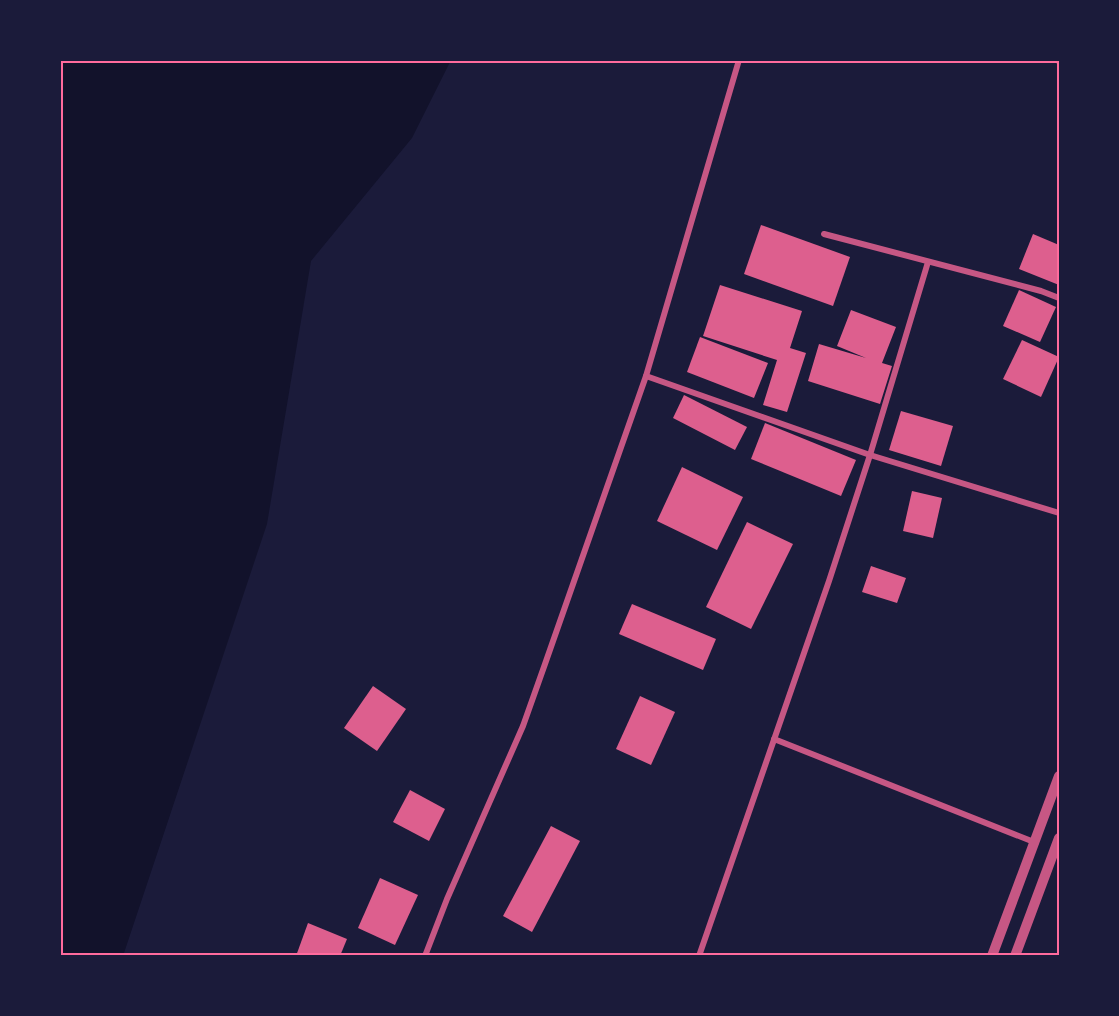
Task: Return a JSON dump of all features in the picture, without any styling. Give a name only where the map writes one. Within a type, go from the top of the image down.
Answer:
[{"type":"street","points":[[425,956],[447,898],[523,726],[646,376],[739,60]]},
{"type":"street","points":[[824,234],[1041,291],[1059,298]]},
{"type":"street","points":[[699,956],[870,455],[928,262]]},
{"type":"street","points":[[646,376],[870,455],[1059,513]]},
{"type":"street","points":[[774,739],[1034,842]]},
{"type":"street","points":[[992,956],[1059,776]]},
{"type":"street","points":[[1015,956],[1059,838]]},
{"type":"shaded area","points":[[60,60],[451,60],[412,138],[311,261],[267,524],[123,956],[60,956]]},
{"type":"building","points":[[761,225],[850,257],[833,306],[744,274]]},
{"type":"building","points":[[1033,234],[1059,245],[1059,285],[1019,269]]},
{"type":"building","points":[[720,285],[802,311],[790,348],[806,353],[787,412],[763,405],[777,360],[703,336]]},
{"type":"building","points":[[1019,290],[1056,307],[1040,342],[1003,326]]},
{"type":"building","points":[[851,310],[896,327],[882,363],[892,366],[880,404],[808,381],[819,344],[866,358],[837,346]]},
{"type":"building","points":[[700,337],[768,363],[754,398],[687,372]]},
{"type":"building","points":[[1022,340],[1059,357],[1041,397],[1003,379]]},
{"type":"building","points":[[684,395],[747,427],[735,450],[673,418]]},
{"type":"building","points":[[901,411],[953,426],[941,466],[889,450]]},
{"type":"building","points":[[765,423],[856,460],[841,496],[751,459]]},
{"type":"building","points":[[682,467],[743,497],[717,550],[657,521]]},
{"type":"building","points":[[912,491],[942,498],[933,538],[903,531]]},
{"type":"building","points":[[747,522],[793,544],[751,629],[706,607]]},
{"type":"building","points":[[871,566],[906,578],[897,603],[862,592]]},
{"type":"building","points":[[632,604],[716,639],[703,670],[619,634]]},
{"type":"building","points":[[373,686],[406,709],[377,751],[344,728]]},
{"type":"building","points":[[640,696],[675,712],[651,765],[616,749]]},
{"type":"building","points":[[410,790],[445,809],[429,841],[393,822]]},
{"type":"building","points":[[551,826],[580,841],[532,932],[503,916]]},
{"type":"building","points":[[380,878],[418,895],[395,945],[358,928]]},
{"type":"building","points":[[308,923],[347,939],[340,956],[296,956]]}]
